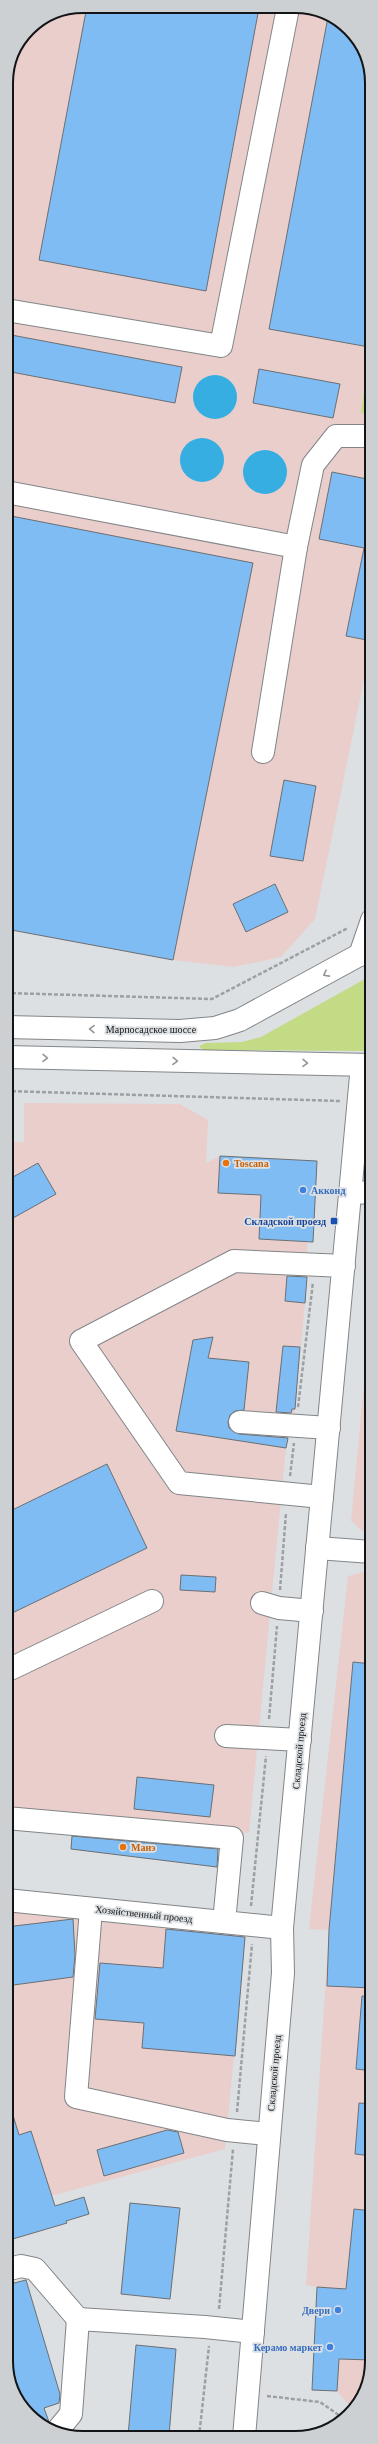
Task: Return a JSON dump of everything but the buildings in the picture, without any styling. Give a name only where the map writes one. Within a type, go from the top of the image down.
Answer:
[{"type":"street","points":[[13,311],[221,346],[287,13]]},
{"type":"street","points":[[263,752],[296,547],[313,465],[336,436],[365,436]]},
{"type":"street","points":[[13,493],[296,547]]},
{"type":"street","points":[[363,923],[365,942]]},
{"type":"street","name":"Марпосадское шоссе","points":[[13,1027],[180,1031],[215,1028],[240,1020],[365,953]]},
{"type":"street","points":[[13,1057],[365,1065]]},
{"type":"street","name":"Складской проезд","points":[[245,2431],[249,2394],[268,2134],[283,1973],[282,1928],[344,1266],[361,1192],[365,1107]]},
{"type":"street","points":[[322,1497],[179,1483],[81,1341],[234,1261],[344,1266]]},
{"type":"street","points":[[240,1422],[329,1428]]},
{"type":"street","points":[[318,1548],[365,1551]]},
{"type":"street","points":[[13,1668],[152,1601]]},
{"type":"street","points":[[262,1603],[279,1608],[312,1611]]},
{"type":"street","points":[[226,1736],[300,1740]]},
{"type":"street","points":[[13,1819],[232,1838],[224,1922]]},
{"type":"street","name":"Хозяйственный проезд","points":[[13,1901],[282,1928]]},
{"type":"street","points":[[91,1909],[76,2097],[235,2131],[268,2134]]},
{"type":"street","points":[[13,2268],[21,2266],[35,2269],[78,2319],[71,2414],[60,2427]]},
{"type":"street","points":[[78,2319],[217,2328],[253,2332]]},
{"type":"path","points":[[13,993],[212,999],[363,923]]},
{"type":"path","points":[[13,1091],[341,1101]]},
{"type":"path","points":[[200,2431],[209,2340],[217,2328],[252,1941]]},
{"type":"path","points":[[249,2394],[320,2402],[338,2415]]},
{"type":"shaded area","points":[[295,13],[313,15],[334,25],[348,37],[360,56],[365,79],[365,383],[361,413],[365,414],[365,675],[315,919],[281,957],[234,967],[173,960],[13,930],[14,70],[22,48],[37,30],[56,18],[70,14]]},
{"type":"shaded area","points":[[24,1103],[180,1104],[208,1120],[206,1163],[220,1156],[218,1193],[261,1195],[259,1239],[307,1242],[308,1263],[295,1409],[286,1448],[249,1833],[13,1811],[13,1142],[24,1142]]},
{"type":"shaded area","points":[[365,1373],[365,1533],[351,1521]]},
{"type":"shaded area","points":[[365,1572],[365,2365],[360,2388],[349,2405],[337,2391],[312,2390],[317,2287],[306,2285],[329,1930],[309,1929],[348,1576]]},
{"type":"shaded area","points":[[13,1912],[73,1919],[246,1932],[225,2149],[13,2206]]},
{"type":"green space","points":[[365,383],[365,414],[361,413]]},
{"type":"green space","points":[[365,979],[365,1051],[203,1050],[199,1046],[206,1043],[242,1042],[261,1037]]},
{"type":"water","points":[[211,375],[219,375],[224,376],[231,381],[236,388],[236,406],[231,413],[224,418],[211,419],[203,416],[196,409],[193,401],[193,393],[196,385],[203,378]]},
{"type":"water","points":[[198,438],[206,438],[211,439],[218,444],[223,451],[223,469],[218,476],[211,481],[198,482],[190,479],[183,472],[180,464],[180,456],[183,448],[190,441]]},
{"type":"water","points":[[261,450],[269,450],[274,451],[281,456],[286,463],[286,481],[281,488],[274,493],[261,494],[253,491],[246,484],[243,476],[243,468],[246,460],[253,453]]},
{"type":"place","name":"Toscana","points":[[226,1163]]},
{"type":"place","name":"Акконд","points":[[303,1190]]},
{"type":"place","name":"Складской проезд","points":[[334,1221]]},
{"type":"place","name":"Манэ","points":[[123,1847]]},
{"type":"place","name":"Двери","points":[[338,2310]]},
{"type":"place","name":"Керамо маркет","points":[[330,2347]]}]
